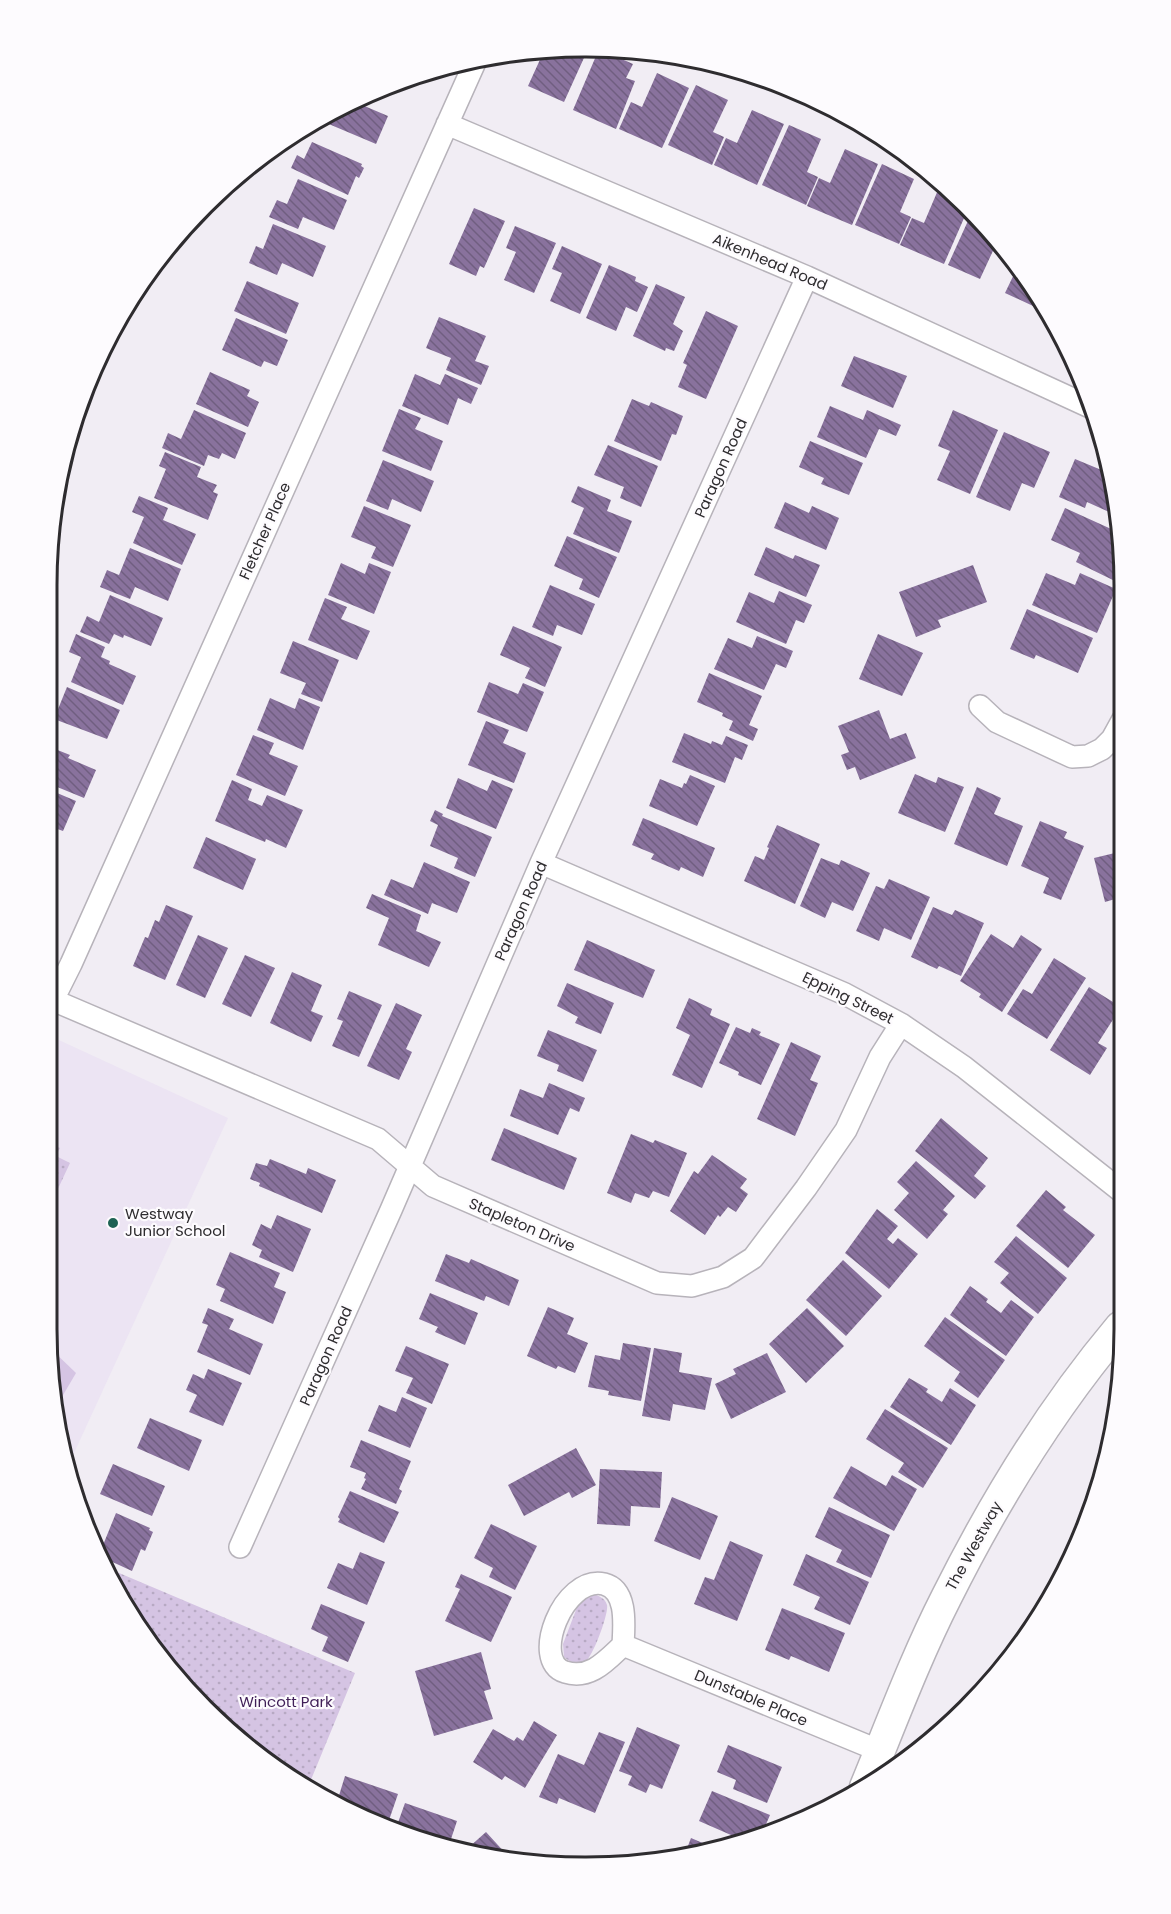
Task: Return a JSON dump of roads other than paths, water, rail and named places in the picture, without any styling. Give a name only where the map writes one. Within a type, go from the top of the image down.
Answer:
[{"type":"main road","name":"The Westway","points":[[871,1773],[945,1600],[991,1513],[1013,1476],[1073,1388],[1114,1335]]},
{"type":"street","name":"Fletcher Place","points":[[57,988],[81,942],[472,69]]},
{"type":"street","name":"Aikenhead Road","points":[[447,124],[807,277],[1081,402]]},
{"type":"street","name":"Paragon Road","points":[[240,1547],[542,863],[807,277]]},
{"type":"street","points":[[980,706],[997,722],[1072,757],[1088,756],[1102,750],[1114,736]]},
{"type":"street","name":"Epping Street","points":[[542,863],[845,994],[901,1024],[964,1067],[1114,1185]]},
{"type":"street","name":"Stapleton Drive","points":[[57,1002],[378,1139],[433,1186],[657,1283],[692,1286],[723,1277],[753,1258],[846,1130],[880,1057],[901,1024]]},
{"type":"street","name":"Dunstable Place","points":[[623,1645],[880,1751]]},
{"type":"place","name":"Westway Junior School","points":[[113,1223]]},
{"type":"park label","name":"Wincott Park","points":[[286,1702]]}]
